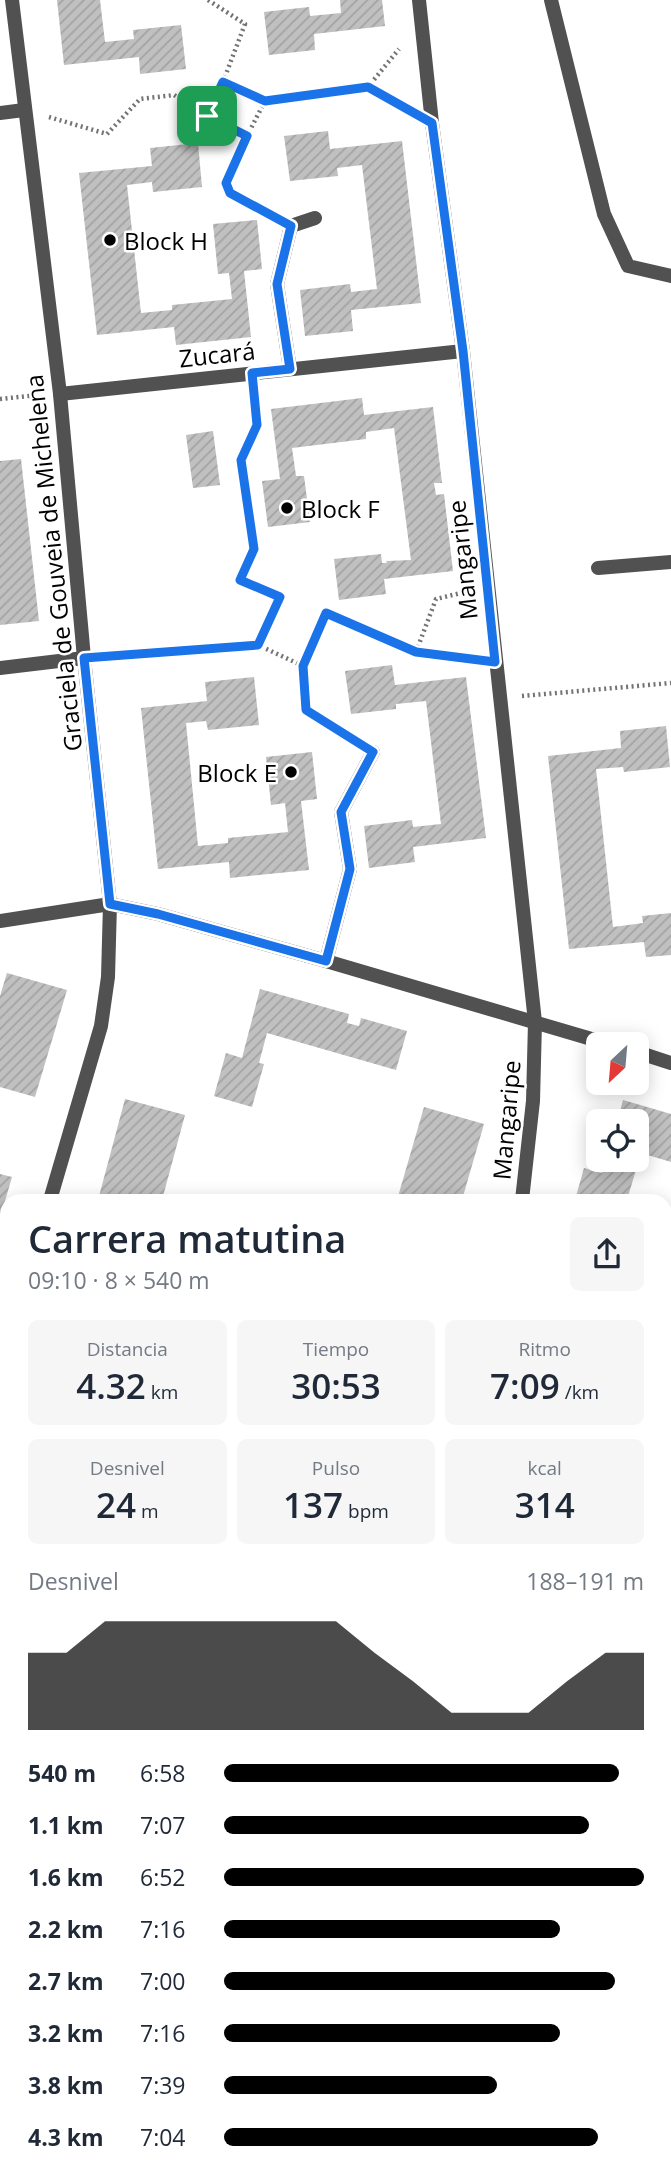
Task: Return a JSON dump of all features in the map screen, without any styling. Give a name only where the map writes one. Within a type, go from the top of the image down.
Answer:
[{"type":"street","name":"Graciela de Gouveia de Michelena","points":[[12,0],[60,394],[110,904],[106,1001],[52,1194]]},
{"type":"street","name":"Mangaripe","points":[[419,0],[432,123],[463,351],[535,1022],[533,1101],[523,1194]]},
{"type":"street","points":[[551,0],[604,214],[628,266],[671,276]]},
{"type":"street","points":[[0,113],[24,110]]},
{"type":"street","points":[[290,369],[277,284],[291,226],[315,218]]},
{"type":"street","name":"Zucará","points":[[60,394],[463,351]]},
{"type":"street","points":[[597,568],[671,562]]},
{"type":"street","points":[[0,668],[84,658]]},
{"type":"street","points":[[326,961],[350,869],[341,812],[373,752]]},
{"type":"street","points":[[0,921],[110,904],[158,914],[326,961],[586,1037]]},
{"type":"street","points":[[649,1056],[671,1063]]},
{"type":"path","points":[[207,116],[246,24],[208,0]]},
{"type":"path","points":[[368,87],[421,21]]},
{"type":"path","points":[[223,82],[265,101],[368,87],[432,123]]},
{"type":"path","points":[[24,110],[107,134],[140,99],[174,95],[207,116],[247,136]]},
{"type":"path","points":[[265,101],[226,183],[230,193],[291,226]]},
{"type":"path","points":[[252,373],[257,425],[241,460],[254,549],[240,580],[280,597],[258,645]]},
{"type":"path","points":[[0,398],[60,394]]},
{"type":"path","points":[[416,652],[436,598],[488,586]]},
{"type":"path","points":[[373,752],[306,710],[303,666],[326,613],[416,652],[495,662]]},
{"type":"path","points":[[84,658],[258,645],[303,666]]},
{"type":"path","points":[[500,698],[671,682]]},
{"type":"building","points":[[57,0],[100,0],[105,42],[134,39],[133,30],[181,25],[186,69],[140,74],[139,57],[64,65]]},
{"type":"building","points":[[340,0],[382,0],[385,26],[314,34],[315,50],[269,55],[264,12],[309,7],[310,16],[341,13]]},
{"type":"building","points":[[328,131],[330,149],[402,141],[421,303],[351,310],[353,331],[305,336],[300,290],[350,284],[351,292],[377,289],[362,165],[337,168],[338,176],[290,181],[284,136]]},
{"type":"building","name":"Block H","points":[[198,143],[202,187],[153,192],[152,182],[127,185],[141,313],[172,310],[172,305],[232,299],[229,273],[218,274],[213,224],[257,220],[262,269],[244,271],[251,337],[176,345],[174,327],[97,335],[79,173],[152,166],[150,148]]},
{"type":"building","name":"Block F","points":[[362,398],[364,415],[433,407],[442,483],[434,483],[436,495],[444,494],[453,571],[384,579],[386,594],[339,600],[334,559],[381,554],[382,563],[411,560],[394,428],[366,432],[366,439],[292,448],[296,476],[304,476],[310,522],[268,527],[262,481],[280,479],[271,409]]},
{"type":"building","points":[[213,431],[220,485],[193,488],[186,435]]},
{"type":"building","points":[[21,459],[39,621],[0,625],[0,461]]},
{"type":"building","points":[[392,665],[395,685],[466,677],[486,838],[413,847],[415,862],[369,868],[364,826],[412,820],[413,827],[441,824],[426,701],[396,704],[396,709],[351,714],[345,671]]},
{"type":"building","name":"Block E","points":[[254,677],[259,725],[208,730],[206,721],[186,723],[198,846],[228,843],[228,838],[288,832],[285,803],[271,805],[266,757],[312,752],[317,799],[301,801],[309,870],[230,878],[229,862],[158,869],[141,708],[207,701],[205,682]]},
{"type":"building","points":[[666,726],[670,767],[624,772],[623,767],[596,769],[613,927],[643,923],[642,916],[671,913],[671,955],[646,957],[644,942],[569,949],[548,756],[621,748],[620,731]]},
{"type":"building","points":[[7,973],[67,990],[35,1097],[0,1087],[0,996]]},
{"type":"building","points":[[260,989],[349,1014],[347,1023],[359,1026],[361,1018],[407,1031],[396,1070],[267,1033],[259,1063],[264,1064],[252,1107],[214,1096],[226,1053],[242,1058]]},
{"type":"building","points":[[125,1099],[185,1115],[164,1194],[100,1194]]},
{"type":"building","points":[[623,1100],[671,1114],[671,1162],[649,1155],[649,1109],[621,1109]]},
{"type":"building","points":[[424,1107],[484,1124],[464,1194],[399,1194]]},
{"type":"building","points":[[584,1168],[586,1172],[635,1172],[629,1194],[577,1194]]},
{"type":"building","points":[[0,1174],[12,1177],[7,1194],[0,1194]]},
{"type":"place","name":"Block H","points":[[110,240]]},
{"type":"place","name":"Block F","points":[[287,508]]},
{"type":"place","name":"Block E","points":[[291,772]]},
{"type":"route","points":[[223,82],[265,101],[368,87],[432,123],[463,351],[495,662],[416,652],[326,613],[303,666],[306,710],[373,752],[341,812],[350,869],[326,961],[158,914],[110,904],[84,658],[258,645],[280,597],[240,580],[254,549],[241,460],[257,425],[252,373],[290,369],[277,284],[291,226],[230,193],[226,183],[247,136],[207,116],[223,82]]}]
